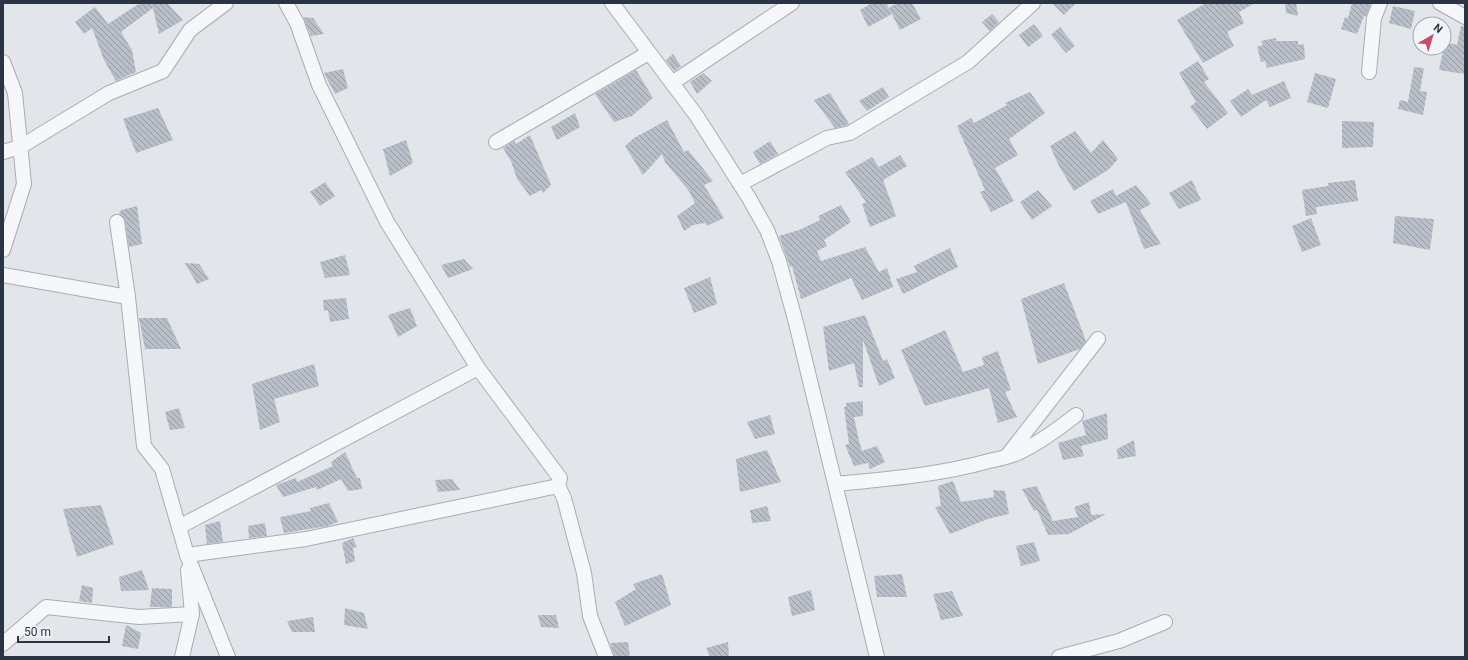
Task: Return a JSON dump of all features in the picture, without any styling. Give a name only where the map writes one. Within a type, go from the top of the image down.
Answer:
[{"type":"street","points":[[3,152],[20,147],[109,93],[163,71],[190,30],[226,3]]},
{"type":"street","points":[[286,3],[297,23],[319,85],[387,222],[478,368],[560,478],[558,486],[564,498],[580,558],[590,616],[606,657]]},
{"type":"street","points":[[612,3],[696,115],[767,230],[779,261],[836,484],[877,657]]},
{"type":"street","points":[[672,83],[791,3]]},
{"type":"street","points":[[740,184],[827,138],[850,133],[968,62],[1033,3]]},
{"type":"street","points":[[1369,72],[1374,18],[1380,3]]},
{"type":"street","points":[[1440,3],[1465,17]]},
{"type":"street","points":[[496,142],[645,55],[650,55]]},
{"type":"street","points":[[3,62],[15,93],[24,184],[3,250]]},
{"type":"street","points":[[117,222],[128,297],[144,446],[162,469],[187,555],[228,657]]},
{"type":"street","points":[[3,275],[128,297]]},
{"type":"street","points":[[1006,456],[1098,339]]},
{"type":"street","points":[[179,527],[478,368]]},
{"type":"street","points":[[836,484],[922,475],[975,465],[1016,453],[1048,437],[1076,415]]},
{"type":"street","points":[[187,555],[306,539],[558,486]]},
{"type":"street","points":[[182,657],[192,614],[187,555]]},
{"type":"street","points":[[3,644],[46,607],[139,617],[192,614]]},
{"type":"street","points":[[1059,657],[1119,641],[1165,622]]},
{"type":"building","points":[[140,3],[167,3],[183,20],[159,34],[153,8],[121,32],[132,50],[136,72],[116,81],[104,60],[92,28],[84,34],[75,22],[95,7],[108,24]]},
{"type":"building","points":[[872,3],[886,3],[892,14],[868,27],[860,10]]},
{"type":"building","points":[[897,3],[912,3],[921,19],[900,30],[889,8]]},
{"type":"building","points":[[1052,3],[1076,3],[1064,15]]},
{"type":"building","points":[[1206,3],[1255,3],[1239,12],[1244,23],[1227,32],[1234,46],[1203,63],[1177,20]]},
{"type":"building","points":[[1285,3],[1296,3],[1298,16],[1286,13]]},
{"type":"building","points":[[1352,3],[1371,3],[1357,34],[1341,29],[1345,17],[1348,18]]},
{"type":"building","points":[[1393,6],[1415,11],[1414,16],[1412,16],[1411,29],[1389,23]]},
{"type":"building","points":[[992,14],[999,22],[990,31],[982,22]]},
{"type":"building","points":[[303,17],[313,18],[324,34],[311,36]]},
{"type":"building","points":[[1034,24],[1043,36],[1028,47],[1019,35]]},
{"type":"building","points":[[1461,26],[1465,26],[1465,74],[1439,70],[1442,56],[1452,56],[1452,44],[1457,45]]},
{"type":"building","points":[[1060,27],[1075,46],[1066,53],[1051,35]]},
{"type":"building","points":[[1276,38],[1276,41],[1298,41],[1298,45],[1304,44],[1305,59],[1267,68],[1265,61],[1261,62],[1257,47],[1263,45],[1261,41]]},
{"type":"building","points":[[673,54],[681,66],[674,71],[666,60]]},
{"type":"building","points":[[1198,61],[1209,79],[1204,82],[1228,113],[1207,129],[1190,107],[1196,102],[1179,73]]},
{"type":"building","points":[[1414,67],[1424,68],[1420,91],[1427,92],[1423,115],[1398,109],[1400,100],[1408,102]]},
{"type":"building","points":[[343,69],[348,88],[335,94],[324,73]]},
{"type":"building","points":[[636,70],[653,98],[632,116],[614,122],[595,94]]},
{"type":"building","points":[[703,73],[712,81],[697,94],[690,82]]},
{"type":"building","points":[[1315,73],[1336,79],[1328,108],[1307,102]]},
{"type":"building","points":[[1284,81],[1291,98],[1270,107],[1266,100],[1241,117],[1230,101],[1248,89],[1252,95]]},
{"type":"building","points":[[883,87],[889,97],[867,111],[859,101]]},
{"type":"building","points":[[1030,92],[1045,113],[1009,139],[1018,155],[995,168],[1014,201],[991,212],[980,192],[985,190],[957,126],[971,118],[974,123],[1007,105],[1005,103]]},
{"type":"building","points":[[830,93],[849,124],[835,128],[814,100]]},
{"type":"building","points":[[158,108],[173,140],[136,153],[123,119]]},
{"type":"building","points":[[575,113],[580,127],[557,140],[551,127]]},
{"type":"building","points":[[667,120],[684,152],[688,150],[713,181],[704,185],[724,218],[707,226],[705,223],[693,225],[684,231],[677,216],[695,203],[689,191],[665,162],[662,154],[643,175],[625,146],[634,138]]},
{"type":"building","points":[[1342,121],[1374,122],[1373,147],[1342,148]]},
{"type":"building","points":[[1075,131],[1091,153],[1103,140],[1118,159],[1108,170],[1074,191],[1059,166],[1050,146]]},
{"type":"building","points":[[530,135],[551,185],[543,193],[541,190],[530,196],[517,179],[511,161],[503,148],[514,141],[516,144]]},
{"type":"building","points":[[406,140],[413,163],[390,176],[383,149]]},
{"type":"building","points":[[770,141],[778,154],[760,164],[753,152]]},
{"type":"building","points":[[900,155],[907,166],[883,180],[896,216],[870,227],[862,204],[866,202],[845,172],[872,157],[879,167]]},
{"type":"building","points":[[1192,180],[1201,200],[1179,209],[1169,193]]},
{"type":"building","points":[[1355,180],[1358,201],[1316,207],[1317,214],[1306,216],[1302,190],[1328,186],[1328,183]]},
{"type":"building","points":[[325,182],[335,196],[320,206],[310,192]]},
{"type":"building","points":[[1136,185],[1151,204],[1140,210],[1161,244],[1144,249],[1126,202],[1098,214],[1090,201],[1113,189],[1116,196]]},
{"type":"building","points":[[1038,190],[1052,206],[1032,220],[1020,202]]},
{"type":"building","points":[[841,205],[851,222],[824,240],[827,246],[817,251],[821,261],[865,247],[879,272],[887,268],[893,287],[862,300],[851,278],[801,299],[792,266],[790,267],[779,236],[799,230],[820,220],[818,216]]},
{"type":"building","points":[[137,206],[142,244],[129,247],[125,220],[119,214],[121,210]]},
{"type":"building","points":[[1395,216],[1434,219],[1430,250],[1393,243]]},
{"type":"building","points":[[1311,218],[1321,245],[1302,252],[1292,226]]},
{"type":"building","points":[[950,248],[958,267],[903,294],[896,279],[917,272],[914,266]]},
{"type":"building","points":[[345,255],[350,275],[325,278],[320,262]]},
{"type":"building","points":[[464,259],[473,269],[448,278],[441,265]]},
{"type":"building","points":[[185,263],[199,264],[209,279],[197,284]]},
{"type":"building","points":[[710,277],[717,304],[694,313],[684,288]]},
{"type":"building","points":[[1064,283],[1086,341],[1080,349],[1038,364],[1021,299]]},
{"type":"building","points":[[346,298],[349,319],[330,322],[328,310],[324,311],[323,300]]},
{"type":"building","points":[[410,308],[417,326],[398,337],[388,315]]},
{"type":"building","points":[[865,315],[883,361],[887,359],[895,378],[879,386],[863,340],[863,387],[859,387],[854,363],[829,371],[823,327]]},
{"type":"building","points":[[139,318],[167,318],[181,349],[145,349]]},
{"type":"building","points":[[945,330],[963,372],[984,365],[982,357],[998,351],[1011,390],[1005,392],[1017,417],[998,423],[989,388],[925,406],[901,350]]},
{"type":"building","points":[[314,364],[319,386],[274,399],[280,422],[260,430],[252,384]]},
{"type":"building","points":[[863,401],[863,416],[854,417],[862,451],[877,446],[885,462],[870,469],[868,463],[854,466],[845,445],[849,444],[844,407],[846,407],[846,403]]},
{"type":"building","points":[[179,408],[185,428],[170,430],[165,412]]},
{"type":"building","points":[[1107,413],[1108,439],[1081,446],[1084,456],[1063,460],[1058,443],[1086,435],[1082,421]]},
{"type":"building","points":[[770,415],[775,434],[755,439],[747,422]]},
{"type":"building","points":[[1134,440],[1136,456],[1118,459],[1117,449]]},
{"type":"building","points":[[767,450],[781,482],[740,492],[736,459]]},
{"type":"building","points":[[345,452],[357,478],[360,478],[362,489],[348,491],[341,479],[317,490],[316,487],[283,497],[276,485],[296,478],[297,482],[333,466],[331,462]]},
{"type":"building","points":[[452,479],[460,490],[438,492],[435,480]]},
{"type":"building","points":[[953,481],[961,502],[994,497],[993,490],[1005,491],[1009,514],[988,519],[950,534],[935,507],[941,506],[938,486]]},
{"type":"building","points":[[1037,486],[1053,521],[1078,517],[1074,507],[1089,502],[1091,515],[1106,514],[1069,534],[1048,535],[1037,510],[1034,511],[1022,489]]},
{"type":"building","points":[[329,503],[338,522],[328,526],[284,533],[280,517],[311,511],[310,508]]},
{"type":"building","points":[[101,505],[114,544],[77,557],[63,509]]},
{"type":"building","points":[[767,506],[771,521],[752,523],[750,510]]},
{"type":"building","points":[[220,521],[223,542],[207,544],[205,525]]},
{"type":"building","points":[[265,523],[267,536],[249,538],[248,526]]},
{"type":"building","points":[[353,538],[357,547],[353,548],[355,561],[346,564],[342,543]]},
{"type":"building","points":[[1034,542],[1040,561],[1021,566],[1016,546]]},
{"type":"building","points":[[142,570],[149,590],[121,591],[119,577]]},
{"type":"building","points":[[662,574],[671,605],[625,626],[615,602],[636,589],[633,584]]},
{"type":"building","points":[[902,574],[907,597],[877,597],[874,576]]},
{"type":"building","points":[[82,585],[93,588],[92,603],[79,601]]},
{"type":"building","points":[[152,588],[172,589],[172,607],[150,607]]},
{"type":"building","points":[[811,590],[815,610],[792,616],[788,597]]},
{"type":"building","points":[[952,591],[963,616],[941,620],[933,594]]},
{"type":"building","points":[[345,608],[364,613],[368,629],[344,625]]},
{"type":"building","points":[[538,615],[556,615],[559,628],[541,627]]},
{"type":"building","points":[[313,617],[315,632],[292,632],[287,621]]},
{"type":"building","points":[[126,625],[141,633],[138,649],[122,646]]},
{"type":"building","points":[[628,642],[630,657],[614,656],[610,643]]},
{"type":"building","points":[[728,642],[729,657],[710,657],[706,648]]}]
